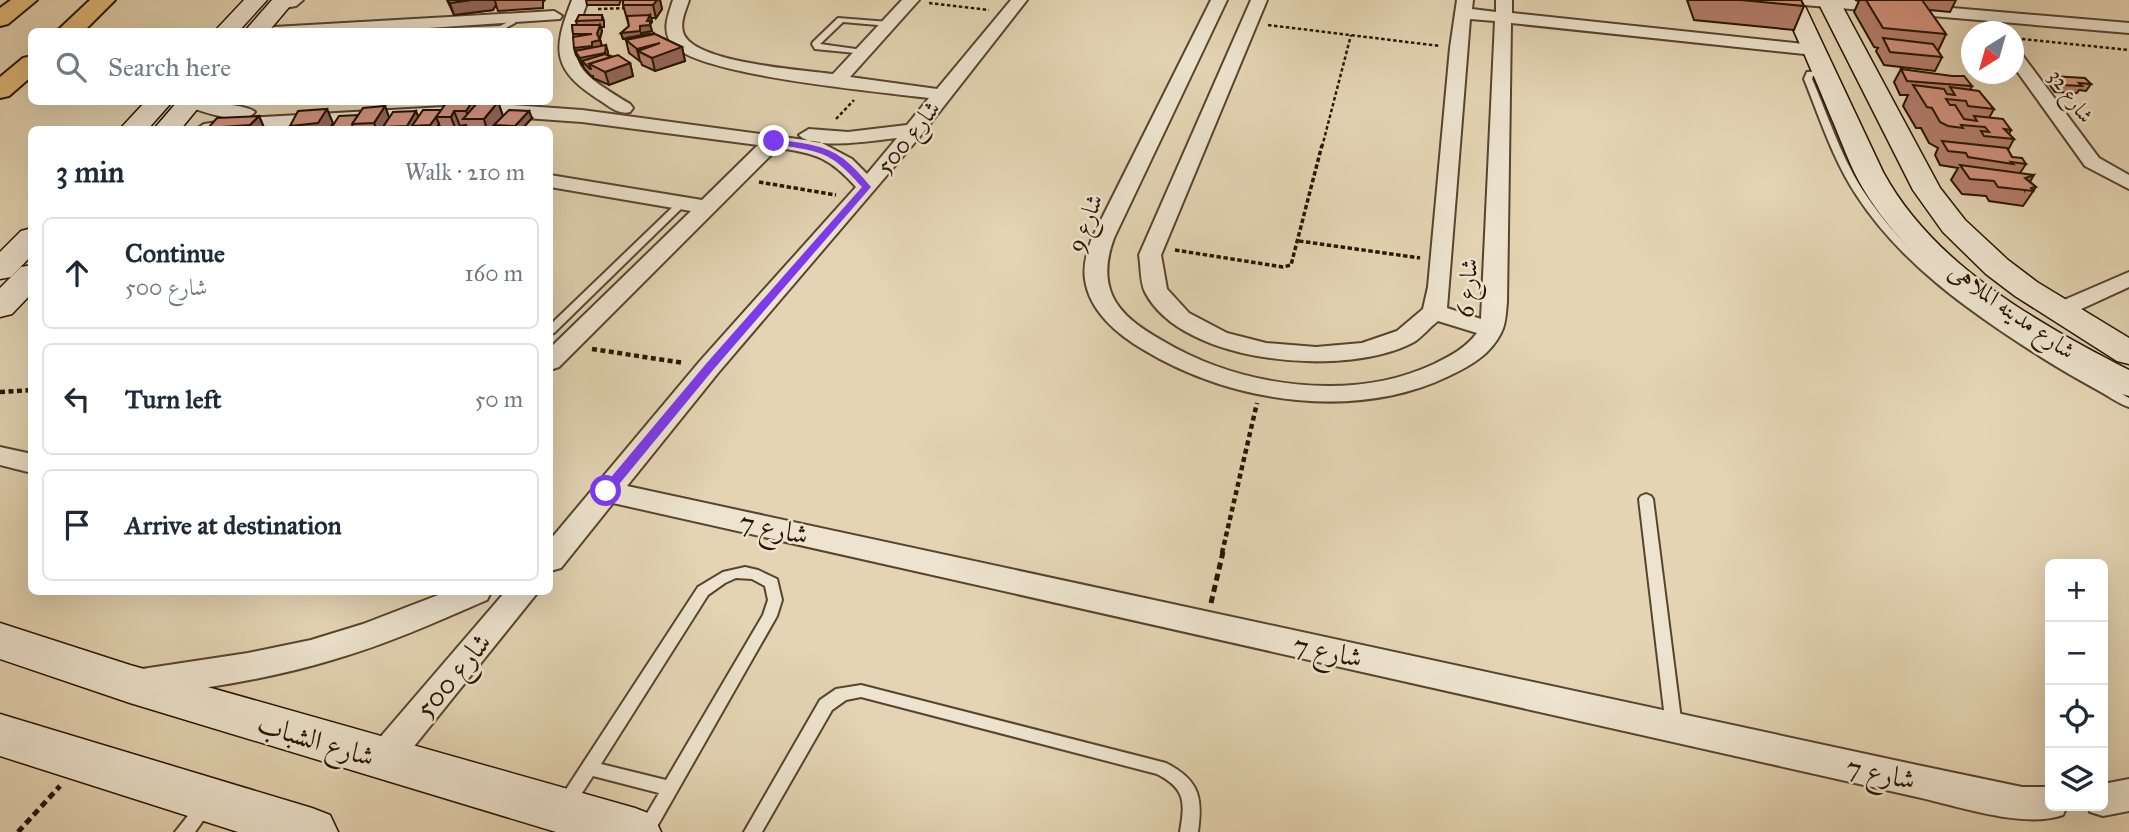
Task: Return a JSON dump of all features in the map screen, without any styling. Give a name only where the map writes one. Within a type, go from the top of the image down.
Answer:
[{"type":"highway","points":[[0,19],[26,0]]},
{"type":"highway","points":[[72,28],[104,0]]},
{"type":"highway","points":[[0,90],[28,66]]},
{"type":"street","points":[[229,28],[256,0]]},
{"type":"street","points":[[681,0],[673,24],[676,37],[687,49],[708,59],[738,66],[943,94]]},
{"type":"street","points":[[838,80],[911,0]]},
{"type":"street","name":"شارع 9","points":[[1219,0],[1102,238],[1094,265],[1100,295],[1122,325],[1159,351],[1209,372],[1261,387]]},
{"type":"street","points":[[1259,0],[1154,247],[1148,268],[1153,288],[1170,309],[1196,329],[1269,352],[1261,387]]},
{"type":"street","name":"شارع مدينه الملاهى","points":[[1791,0],[1870,175],[1885,200],[1933,256],[1976,291],[2030,329],[2129,385]]},
{"type":"street","points":[[1821,1],[2129,28]]},
{"type":"street","name":"شارع مدينه الملاهى","points":[[1821,1],[1853,47],[1938,208],[1997,267],[2058,311],[2129,353]]},
{"type":"street","points":[[260,28],[287,2]]},
{"type":"street","points":[[1465,4],[1504,7],[1815,53],[1853,47]]},
{"type":"street","name":"شارع 6","points":[[1269,352],[1319,357],[1371,351],[1410,335],[1434,312],[1441,261],[1458,48],[1465,4]]},
{"type":"street","name":"شارع 500","points":[[553,554],[709,368],[862,193],[1015,6]]},
{"type":"street","name":"شارع 6","points":[[1261,387],[1351,392],[1400,386],[1442,373],[1473,353],[1491,330],[1495,302],[1504,7]]},
{"type":"street","points":[[337,28],[513,19],[566,9],[557,41],[567,61],[583,81],[624,107]]},
{"type":"street","points":[[1984,17],[1987,21]]},
{"type":"street","points":[[1201,37],[1219,43],[1245,32]]},
{"type":"street","name":"شارع 32","points":[[2024,70],[2092,162],[2129,183]]},
{"type":"street","points":[[1456,72],[1502,77]]},
{"type":"street","points":[[1171,101],[1195,97],[1215,105]]},
{"type":"street","points":[[553,98],[596,102],[823,141],[845,163],[862,193]]},
{"type":"street","points":[[136,126],[156,105]]},
{"type":"street","points":[[170,126],[188,105]]},
{"type":"street","points":[[200,105],[218,111],[233,112],[373,105]]},
{"type":"street","points":[[289,125],[455,110],[542,111],[774,141],[823,141],[915,130]]},
{"type":"street","points":[[553,359],[774,141]]},
{"type":"street","points":[[553,182],[707,207]]},
{"type":"street","points":[[0,270],[28,241]]},
{"type":"street","points":[[0,307],[28,278]]},
{"type":"street","points":[[2058,311],[2129,279]]},
{"type":"street","points":[[1434,312],[1491,330]]},
{"type":"street","points":[[0,456],[28,462]]},
{"type":"street","name":"شارع 7","points":[[606,491],[1674,728],[2022,803],[2045,803]]},
{"type":"street","points":[[130,684],[221,673],[313,652],[401,623],[470,595]]},
{"type":"street","name":"شارع 500","points":[[383,760],[520,595]]},
{"type":"street","name":"شارع الشباب","points":[[0,641],[130,684],[635,832]]},
{"type":"street","points":[[0,735],[83,761],[197,816],[312,832]]},
{"type":"street","points":[[2108,799],[2129,795]]},
{"type":"lane","points":[[863,52],[818,47],[816,44],[841,20],[889,24]]},
{"type":"lane","points":[[1815,53],[1808,79],[1852,179],[1863,198],[1896,239],[1978,309],[2057,362],[2129,403]]},
{"type":"lane","points":[[553,328],[682,204]]},
{"type":"lane","points":[[1646,499],[1674,728]]},
{"type":"lane","points":[[561,811],[703,591],[719,579],[739,572],[758,574],[772,583],[775,600],[770,617],[645,832]]},
{"type":"lane","points":[[753,832],[826,705],[842,695],[861,691],[1160,768],[1178,775],[1190,789],[1194,807],[1189,832]]},
{"type":"lane","points":[[589,768],[669,788]]},
{"type":"path","points":[[911,0],[1015,6]]},
{"type":"path","points":[[566,9],[628,8]]},
{"type":"path","points":[[1245,32],[1351,35],[1458,48]]},
{"type":"path","points":[[1154,247],[1283,267],[1294,261],[1351,35]]},
{"type":"path","points":[[2024,39],[2129,50]]},
{"type":"path","points":[[823,141],[869,85]]},
{"type":"path","points":[[737,178],[862,193]]},
{"type":"path","points":[[1299,241],[1441,261]]},
{"type":"path","points":[[568,345],[709,368]]},
{"type":"path","points":[[1206,624],[1261,387]]},
{"type":"path","points":[[0,392],[28,390]]},
{"type":"path","points":[[18,832],[83,761]]},
{"type":"building","points":[[448,0],[471,0],[450,3]]},
{"type":"building","points":[[623,0],[657,0],[653,5],[623,5]]},
{"type":"building","points":[[1741,0],[1801,0],[1804,6]]},
{"type":"building","points":[[1866,0],[1922,0],[1946,34],[1883,28]]},
{"type":"building","points":[[579,15],[602,15],[602,20],[576,21]]},
{"type":"building","points":[[650,15],[647,21],[650,21],[650,25],[640,26],[640,31],[621,33],[629,26],[627,16]]},
{"type":"building","points":[[572,25],[600,25],[597,34],[600,40],[592,42],[592,46],[574,48],[573,37],[592,34],[573,34]]},
{"type":"building","points":[[655,34],[682,47],[652,58],[638,51],[660,43],[637,49],[626,40]]},
{"type":"building","points":[[1883,38],[1933,44],[1942,57],[1890,52]]},
{"type":"building","points":[[606,45],[605,53],[580,58],[575,51]]},
{"type":"building","points":[[605,54],[611,57],[589,64],[591,69],[582,61]]},
{"type":"building","points":[[618,55],[630,63],[605,72],[589,64]]},
{"type":"building","points":[[1901,69],[1961,76],[1961,84],[1972,86],[1907,81]]},
{"type":"building","points":[[2052,76],[2085,78],[2091,84],[2060,85]]},
{"type":"building","points":[[1913,85],[1944,89],[1947,94],[1955,95],[1950,87],[1979,91],[1994,109],[1968,106],[1966,101],[1946,99],[1950,105],[1955,105],[1964,119],[1977,121],[1974,116],[2003,119],[2011,130],[2004,129],[2014,139],[1984,136],[1981,131],[1989,132],[1985,127],[1961,125],[1963,128],[1940,122]]},
{"type":"building","points":[[445,105],[470,105],[466,111],[454,111],[451,117],[436,117]]},
{"type":"building","points":[[475,105],[496,105],[484,119],[463,119]]},
{"type":"building","points":[[385,106],[374,123],[352,124],[363,108]]},
{"type":"building","points":[[327,109],[318,123],[290,126],[298,111]]},
{"type":"building","points":[[423,110],[441,110],[430,125],[412,126]]},
{"type":"building","points":[[509,110],[529,111],[515,126],[494,125]]},
{"type":"building","points":[[416,111],[407,126],[384,126],[393,112]]},
{"type":"building","points":[[358,115],[352,126],[333,126],[339,116]]},
{"type":"building","points":[[259,116],[250,125],[210,126],[217,118]]},
{"type":"building","points":[[1942,141],[2007,148],[2012,157],[2022,158],[2026,164],[1968,157],[1966,153],[1948,151]]},
{"type":"building","points":[[1960,165],[2034,175],[2025,178],[2036,187],[2031,188],[2033,191],[1998,187],[1994,181],[1970,179]]},
{"type":"route","points":[[606,491],[867,187],[845,163],[820,148],[774,141]]}]
